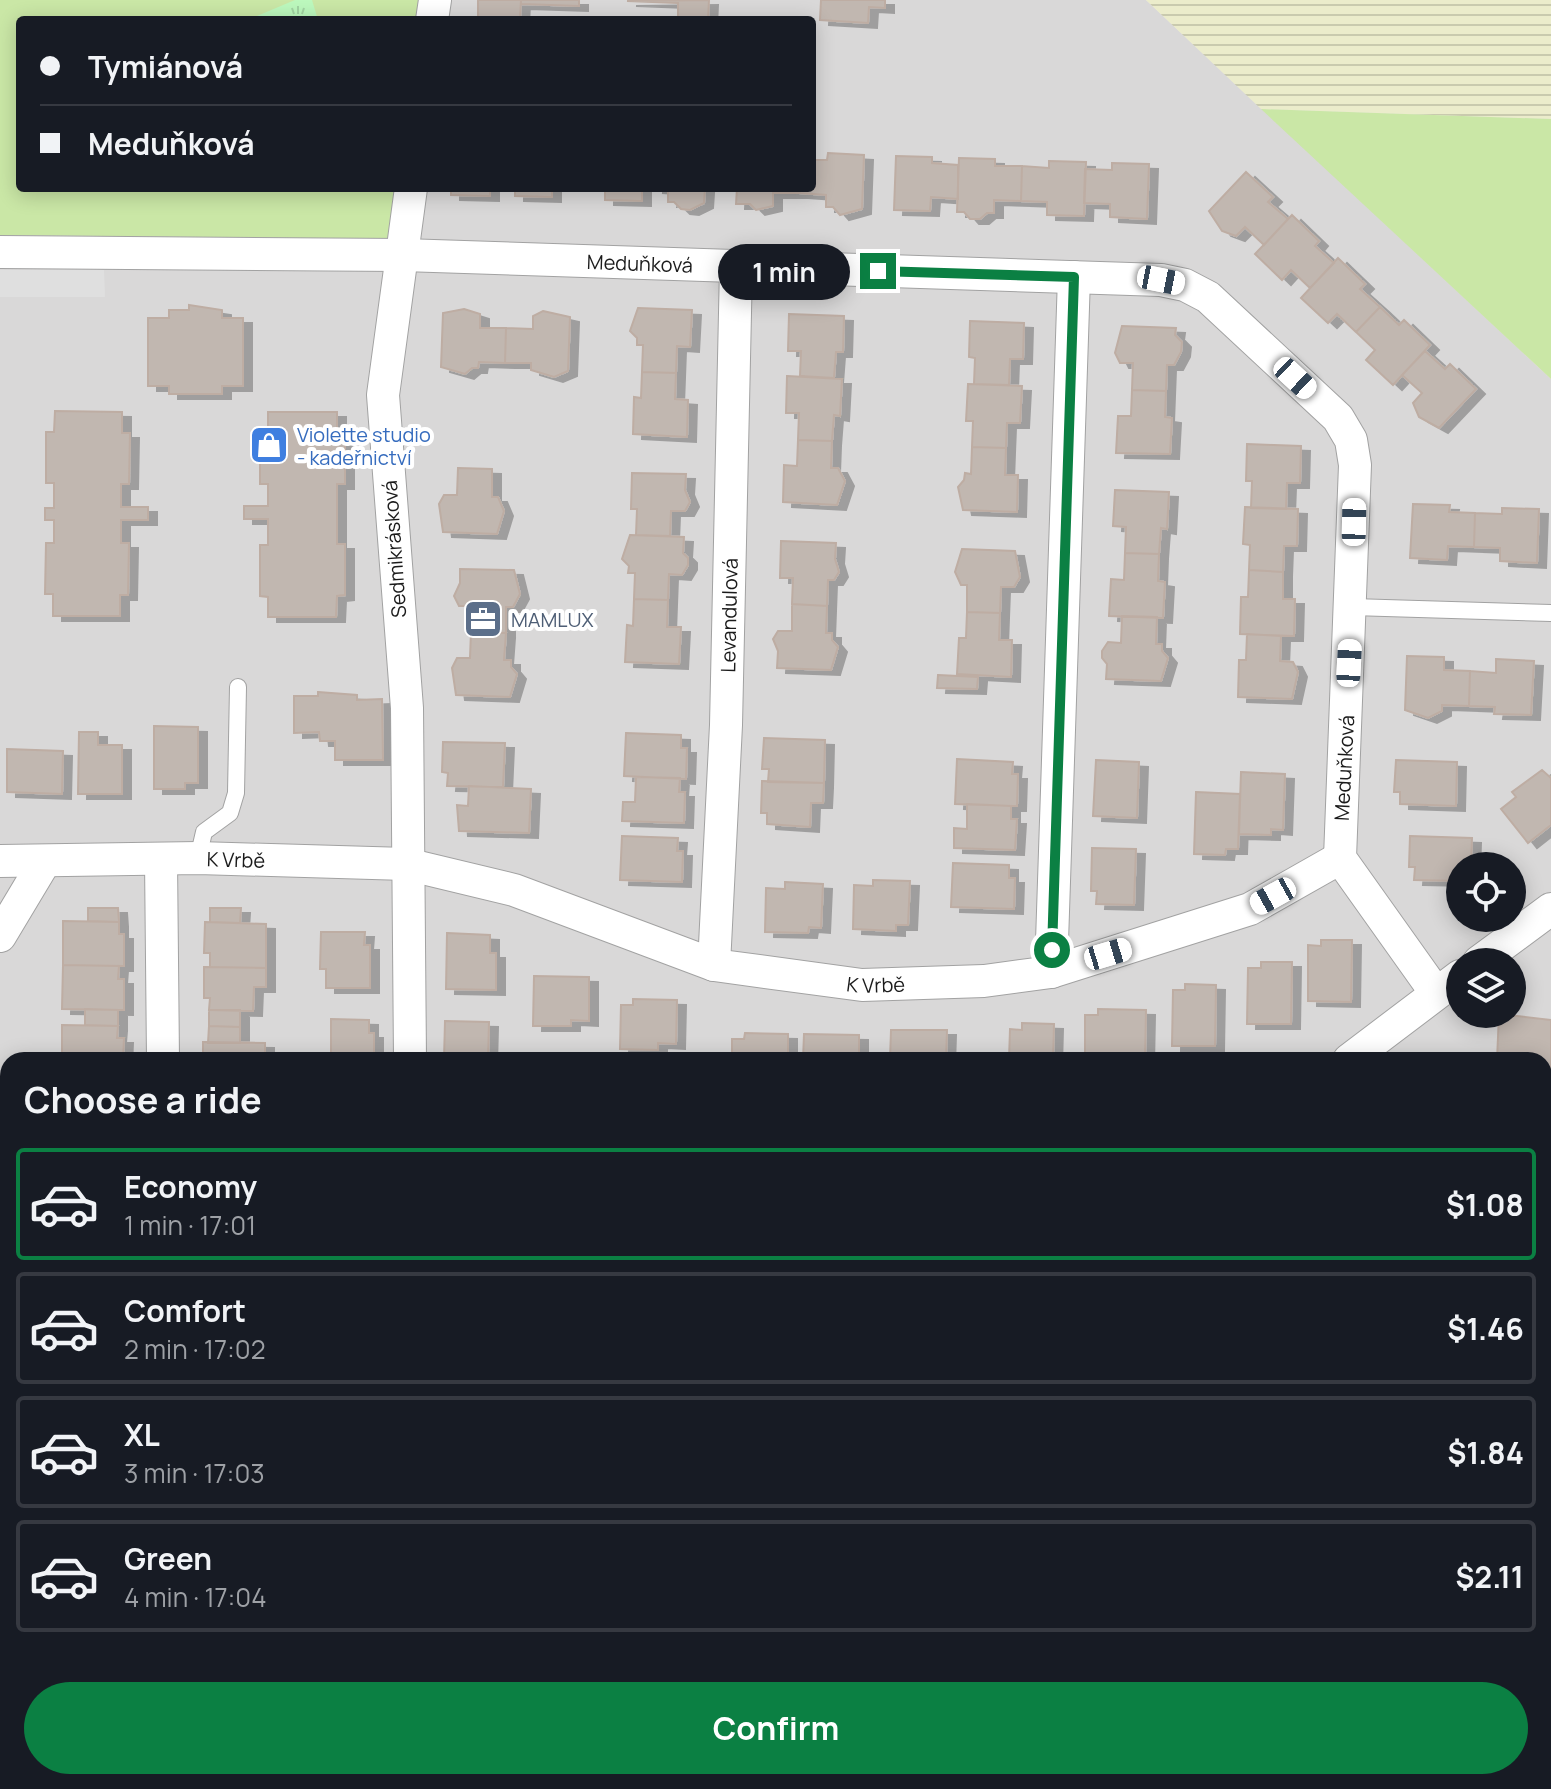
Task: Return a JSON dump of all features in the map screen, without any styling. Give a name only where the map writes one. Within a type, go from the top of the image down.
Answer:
[{"type":"street","name":"Sedmikrásková","points":[[406,864],[410,847],[407,708],[383,395],[411,192]]},
{"type":"street","name":"Meduňková","points":[[0,252],[403,255],[1161,280],[1185,285],[1208,297],[1338,418],[1351,440],[1355,465],[1352,607],[1340,858]]},
{"type":"street","name":"Levandulová","points":[[714,965],[726,725],[736,267]]},
{"type":"street","points":[[1051,972],[1074,277]]},
{"type":"street","name":"K Vrbě","points":[[0,861],[198,858],[406,864],[514,890],[714,965],[862,985],[984,981],[1051,972],[1250,909],[1340,858]]},
{"type":"street","points":[[1340,858],[1446,983]]},
{"type":"street","points":[[161,859],[163,1052]]},
{"type":"street","points":[[0,936],[45,861]]},
{"type":"street","points":[[406,864],[410,1052]]},
{"type":"street","points":[[1498,948],[1551,909]]},
{"type":"street","points":[[1360,1052],[1446,987]]},
{"type":"lane","points":[[1352,607],[1551,613]]},
{"type":"lane","points":[[198,858],[204,832],[230,813],[236,793],[238,687]]},
{"type":"shaded area","points":[[0,0],[1146,0],[1551,379],[1551,1052],[0,1052]]},
{"type":"shaded area","points":[[0,270],[104,270],[105,297],[0,297]]},
{"type":"green space","points":[[0,0],[418,0],[416,16],[16,16],[16,192],[398,192],[392,239],[0,235]]},
{"type":"green space","points":[[295,0],[312,0],[317,16],[257,16]]},
{"type":"green space","points":[[1146,0],[1551,0],[1551,119],[1261,109]]},
{"type":"green space","points":[[1261,109],[1551,119],[1551,379]]},
{"type":"building","points":[[478,0],[521,0],[520,16],[478,16]]},
{"type":"building","points":[[521,0],[579,0],[579,6],[521,4]]},
{"type":"building","points":[[709,0],[708,16],[678,16],[678,3],[627,1]]},
{"type":"building","points":[[821,0],[885,0],[885,8],[869,7],[868,23],[820,20]]},
{"type":"building","points":[[828,153],[864,155],[862,209],[840,215],[833,207],[826,207],[826,195],[800,193],[816,192],[816,160],[827,160]]},
{"type":"building","points":[[896,156],[932,157],[932,163],[958,165],[958,199],[931,197],[930,211],[894,210]]},
{"type":"building","points":[[959,158],[995,159],[995,166],[1022,166],[1021,201],[994,200],[994,213],[987,213],[980,219],[970,219],[964,212],[957,212]]},
{"type":"building","points":[[1049,161],[1086,162],[1084,216],[1047,215],[1047,202],[1021,201],[1022,166],[1049,168]]},
{"type":"building","points":[[1112,163],[1149,164],[1147,219],[1110,217],[1110,204],[1084,203],[1085,169],[1112,170]]},
{"type":"building","points":[[1246,172],[1273,197],[1268,202],[1288,219],[1264,245],[1245,227],[1236,236],[1222,231],[1209,211]]},
{"type":"building","points":[[451,192],[490,192],[490,196],[451,195]]},
{"type":"building","points":[[515,192],[552,192],[552,197],[515,196]]},
{"type":"building","points":[[605,192],[642,192],[642,201],[605,200]]},
{"type":"building","points":[[668,192],[705,192],[704,203],[690,210],[668,202]]},
{"type":"building","points":[[737,192],[800,192],[773,193],[773,206],[756,210],[750,204],[736,204]]},
{"type":"building","points":[[1292,215],[1319,241],[1315,246],[1334,263],[1310,288],[1291,270],[1282,280],[1255,254]]},
{"type":"building","points":[[1338,258],[1365,284],[1360,289],[1380,307],[1356,332],[1337,314],[1328,323],[1301,298]]},
{"type":"building","points":[[189,305],[222,310],[222,318],[243,318],[243,386],[222,386],[222,394],[169,394],[169,386],[148,386],[148,318],[169,318],[169,310],[189,310]]},
{"type":"building","points":[[1380,307],[1399,325],[1404,320],[1430,345],[1393,385],[1366,360],[1375,350],[1356,332]]},
{"type":"building","points":[[638,308],[692,310],[690,347],[677,346],[676,373],[642,372],[643,345],[637,345],[637,338],[630,331]]},
{"type":"building","points":[[464,309],[480,314],[480,328],[506,328],[505,363],[479,362],[478,368],[472,368],[465,374],[441,367],[443,313]]},
{"type":"building","points":[[543,311],[570,317],[568,371],[554,377],[531,370],[531,363],[505,363],[506,328],[533,329],[533,316]]},
{"type":"building","points":[[789,314],[844,316],[843,352],[836,352],[834,378],[800,376],[801,351],[788,351]]},
{"type":"building","points":[[970,321],[1024,323],[1023,359],[1010,359],[1009,385],[974,384],[975,358],[969,357]]},
{"type":"building","points":[[1122,326],[1176,328],[1175,335],[1182,342],[1181,352],[1174,365],[1167,365],[1166,391],[1132,390],[1133,363],[1120,363],[1115,353]]},
{"type":"building","points":[[1425,351],[1445,369],[1450,364],[1476,389],[1439,428],[1419,417],[1413,403],[1422,393],[1402,375]]},
{"type":"building","points":[[642,372],[676,373],[675,399],[688,400],[687,437],[633,434],[634,397],[641,398]]},
{"type":"building","points":[[787,376],[842,379],[840,416],[834,415],[832,441],[798,440],[799,413],[786,413]]},
{"type":"building","points":[[968,384],[1022,386],[1020,423],[1007,423],[1006,448],[972,447],[973,421],[966,421]]},
{"type":"building","points":[[1132,390],[1166,391],[1165,417],[1172,418],[1170,454],[1116,453],[1118,416],[1131,416]]},
{"type":"building","points":[[55,411],[122,412],[122,433],[130,433],[129,484],[121,484],[121,507],[148,507],[148,520],[121,520],[121,543],[129,543],[128,595],[120,595],[120,616],[53,616],[53,594],[45,594],[46,543],[54,543],[54,520],[45,520],[45,508],[54,508],[54,483],[46,483],[46,432],[54,432]]},
{"type":"building","points":[[268,412],[337,412],[337,433],[345,433],[345,484],[337,484],[337,544],[345,544],[345,595],[337,596],[336,617],[268,617],[268,597],[260,596],[260,545],[268,545],[268,519],[244,519],[244,506],[268,506],[268,484],[260,484],[260,432],[268,432]]},
{"type":"building","points":[[798,440],[832,441],[831,468],[838,468],[845,481],[837,505],[783,502],[784,465],[797,466]]},
{"type":"building","points":[[1247,444],[1301,446],[1300,483],[1287,483],[1286,509],[1251,508],[1252,481],[1246,481]]},
{"type":"building","points":[[972,447],[1006,448],[1005,475],[1018,475],[1017,512],[963,510],[958,487],[965,473],[971,474]]},
{"type":"building","points":[[458,468],[492,469],[492,497],[498,497],[504,511],[497,534],[443,532],[439,504],[444,495],[457,495]]},
{"type":"building","points":[[632,473],[686,474],[685,490],[690,502],[685,511],[671,511],[670,536],[636,535],[637,509],[631,509]]},
{"type":"building","points":[[1115,490],[1169,492],[1167,529],[1161,528],[1159,554],[1125,553],[1126,527],[1113,526]]},
{"type":"building","points":[[1413,504],[1450,505],[1449,512],[1475,513],[1474,547],[1448,546],[1447,560],[1410,558]]},
{"type":"building","points":[[1245,507],[1298,509],[1297,546],[1284,546],[1283,572],[1249,570],[1250,545],[1243,544]]},
{"type":"building","points":[[1502,508],[1539,509],[1537,563],[1500,561],[1500,548],[1474,547],[1475,513],[1502,514]]},
{"type":"building","points":[[630,535],[684,537],[683,553],[688,558],[688,565],[682,575],[669,574],[668,600],[634,599],[635,573],[628,573],[629,566],[622,559]]},
{"type":"building","points":[[781,541],[836,543],[835,559],[839,572],[834,580],[828,580],[827,606],[792,604],[793,578],[780,578]]},
{"type":"building","points":[[962,549],[1015,551],[1020,577],[1014,587],[1001,587],[1000,613],[967,612],[967,585],[961,585],[955,572]]},
{"type":"building","points":[[1125,553],[1159,554],[1158,581],[1165,582],[1163,618],[1109,616],[1111,579],[1124,580]]},
{"type":"building","points":[[460,569],[514,570],[520,594],[513,607],[506,607],[506,633],[471,632],[472,606],[459,606],[454,596],[460,583]]},
{"type":"building","points":[[1249,570],[1283,572],[1283,599],[1295,599],[1294,636],[1240,634],[1241,597],[1248,597]]},
{"type":"building","points":[[634,599],[668,600],[667,627],[681,627],[679,664],[625,662],[627,625],[633,626]]},
{"type":"building","points":[[792,604],[827,606],[826,633],[832,633],[832,640],[838,647],[831,670],[777,668],[778,651],[773,639],[778,631],[792,631]]},
{"type":"building","points":[[967,612],[1000,613],[999,640],[1012,640],[1011,677],[957,674],[959,638],[966,638]]},
{"type":"building","points":[[1122,616],[1157,617],[1156,644],[1162,644],[1162,651],[1168,658],[1161,681],[1106,679],[1107,664],[1102,658],[1102,651],[1108,642],[1121,643]]},
{"type":"building","points":[[471,632],[506,633],[504,660],[511,660],[511,667],[517,674],[510,697],[456,695],[452,668],[457,658],[470,658]]},
{"type":"building","points":[[1247,634],[1281,636],[1280,661],[1293,662],[1298,672],[1292,699],[1238,697],[1239,660],[1246,660]]},
{"type":"building","points":[[1407,656],[1444,657],[1444,670],[1470,671],[1469,706],[1442,705],[1442,711],[1428,718],[1405,710]]},
{"type":"building","points":[[1496,659],[1534,661],[1531,715],[1494,714],[1495,707],[1469,706],[1470,671],[1496,673]]},
{"type":"building","points":[[938,675],[978,677],[977,689],[937,688]]},
{"type":"building","points":[[318,692],[357,695],[357,700],[382,699],[383,760],[335,760],[335,741],[320,741],[319,732],[294,733],[294,696],[318,696]]},
{"type":"building","points":[[154,726],[198,727],[198,783],[185,783],[185,789],[154,789]]},
{"type":"building","points":[[79,732],[98,732],[98,745],[122,745],[122,794],[78,794]]},
{"type":"building","points":[[626,733],[681,735],[681,748],[687,748],[686,779],[624,776]]},
{"type":"building","points":[[764,738],[825,740],[824,783],[768,782],[769,769],[762,769]]},
{"type":"building","points":[[443,742],[505,743],[503,787],[447,786],[448,773],[442,772]]},
{"type":"building","points":[[7,749],[63,751],[62,794],[7,792]]},
{"type":"building","points":[[957,759],[1013,762],[1012,774],[1018,774],[1017,806],[955,804]]},
{"type":"building","points":[[1096,760],[1139,762],[1137,818],[1093,816]]},
{"type":"building","points":[[1396,760],[1457,762],[1456,806],[1400,804],[1400,792],[1394,792]]},
{"type":"building","points":[[1542,770],[1551,778],[1551,825],[1528,843],[1501,809],[1516,797],[1512,792]]},
{"type":"building","points":[[1241,772],[1285,774],[1283,830],[1271,829],[1271,835],[1239,834]]},
{"type":"building","points":[[636,777],[680,778],[679,792],[685,792],[684,823],[622,821],[623,802],[635,802]]},
{"type":"building","points":[[762,781],[824,783],[823,803],[811,803],[810,827],[767,824],[767,813],[761,813]]},
{"type":"building","points":[[469,786],[531,789],[529,833],[459,831],[457,805],[468,806]]},
{"type":"building","points":[[1196,792],[1240,794],[1238,849],[1226,849],[1225,855],[1194,854]]},
{"type":"building","points":[[967,804],[1011,806],[1011,819],[1017,819],[1015,850],[954,848],[954,828],[967,829]]},
{"type":"building","points":[[622,836],[678,838],[677,851],[683,851],[682,882],[620,880]]},
{"type":"building","points":[[1410,836],[1472,838],[1472,852],[1446,852],[1446,881],[1414,880],[1415,867],[1409,867]]},
{"type":"building","points":[[1092,848],[1136,849],[1134,905],[1096,904],[1097,891],[1091,891]]},
{"type":"building","points":[[953,863],[1009,865],[1009,878],[1015,878],[1014,909],[951,907]]},
{"type":"building","points":[[873,880],[910,881],[908,925],[896,925],[896,931],[853,929],[854,885],[873,886]]},
{"type":"building","points":[[785,882],[823,884],[821,928],[809,927],[808,933],[765,932],[766,888],[785,889]]},
{"type":"building","points":[[88,908],[118,908],[119,922],[88,921]]},
{"type":"building","points":[[210,908],[241,908],[240,923],[210,922]]},
{"type":"building","points":[[63,921],[119,922],[119,934],[124,934],[124,966],[63,965]]},
{"type":"building","points":[[205,922],[266,924],[266,968],[210,967],[210,953],[204,953]]},
{"type":"building","points":[[321,932],[365,932],[364,945],[370,945],[370,988],[326,988],[326,969],[320,969]]},
{"type":"building","points":[[447,933],[490,935],[490,953],[496,953],[496,990],[446,989]]},
{"type":"building","points":[[1321,940],[1352,940],[1351,1002],[1308,1001],[1308,945],[1321,946]]},
{"type":"building","points":[[1261,962],[1292,962],[1291,1024],[1247,1024],[1248,968],[1261,968]]},
{"type":"building","points":[[63,965],[119,966],[118,979],[124,979],[124,1010],[62,1009]]},
{"type":"building","points":[[204,967],[266,968],[266,987],[254,987],[253,1011],[209,1010],[210,998],[204,998]]},
{"type":"building","points":[[534,976],[589,977],[589,1021],[571,1020],[571,1026],[533,1026]]},
{"type":"building","points":[[1185,984],[1216,985],[1215,1046],[1172,1046],[1173,990],[1185,990]]},
{"type":"building","points":[[633,999],[677,1000],[676,1044],[658,1043],[658,1050],[620,1049],[621,1005],[633,1005]]},
{"type":"building","points":[[85,1009],[118,1010],[118,1026],[85,1025]]},
{"type":"building","points":[[1098,1009],[1146,1010],[1145,1052],[1085,1052],[1085,1015],[1098,1015]]},
{"type":"building","points":[[209,1010],[240,1010],[240,1027],[209,1026]]},
{"type":"building","points":[[1526,1017],[1551,1020],[1551,1052],[1497,1052],[1498,1028],[1526,1028]]},
{"type":"building","points":[[331,1019],[369,1020],[369,1033],[374,1033],[374,1052],[331,1052]]},
{"type":"building","points":[[445,1021],[489,1022],[488,1052],[444,1052]]},
{"type":"building","points":[[1022,1023],[1054,1024],[1053,1052],[1009,1052],[1010,1029],[1022,1030]]},
{"type":"building","points":[[62,1025],[118,1026],[117,1038],[124,1038],[123,1052],[62,1052]]},
{"type":"building","points":[[209,1026],[240,1027],[240,1043],[208,1043]]},
{"type":"building","points":[[891,1030],[947,1030],[946,1052],[890,1052]]},
{"type":"building","points":[[745,1033],[788,1034],[788,1052],[732,1052],[732,1039],[744,1039]]},
{"type":"building","points":[[804,1034],[859,1035],[859,1052],[803,1052]]},
{"type":"building","points":[[203,1042],[265,1043],[265,1052],[203,1052]]},
{"type":"place","name":"Violette studio - kadeřnictví","points":[[269,445]]},
{"type":"place","name":"MAMLUX","points":[[483,619]]},
{"type":"route","points":[[878,271],[1074,277],[1052,950]]}]
